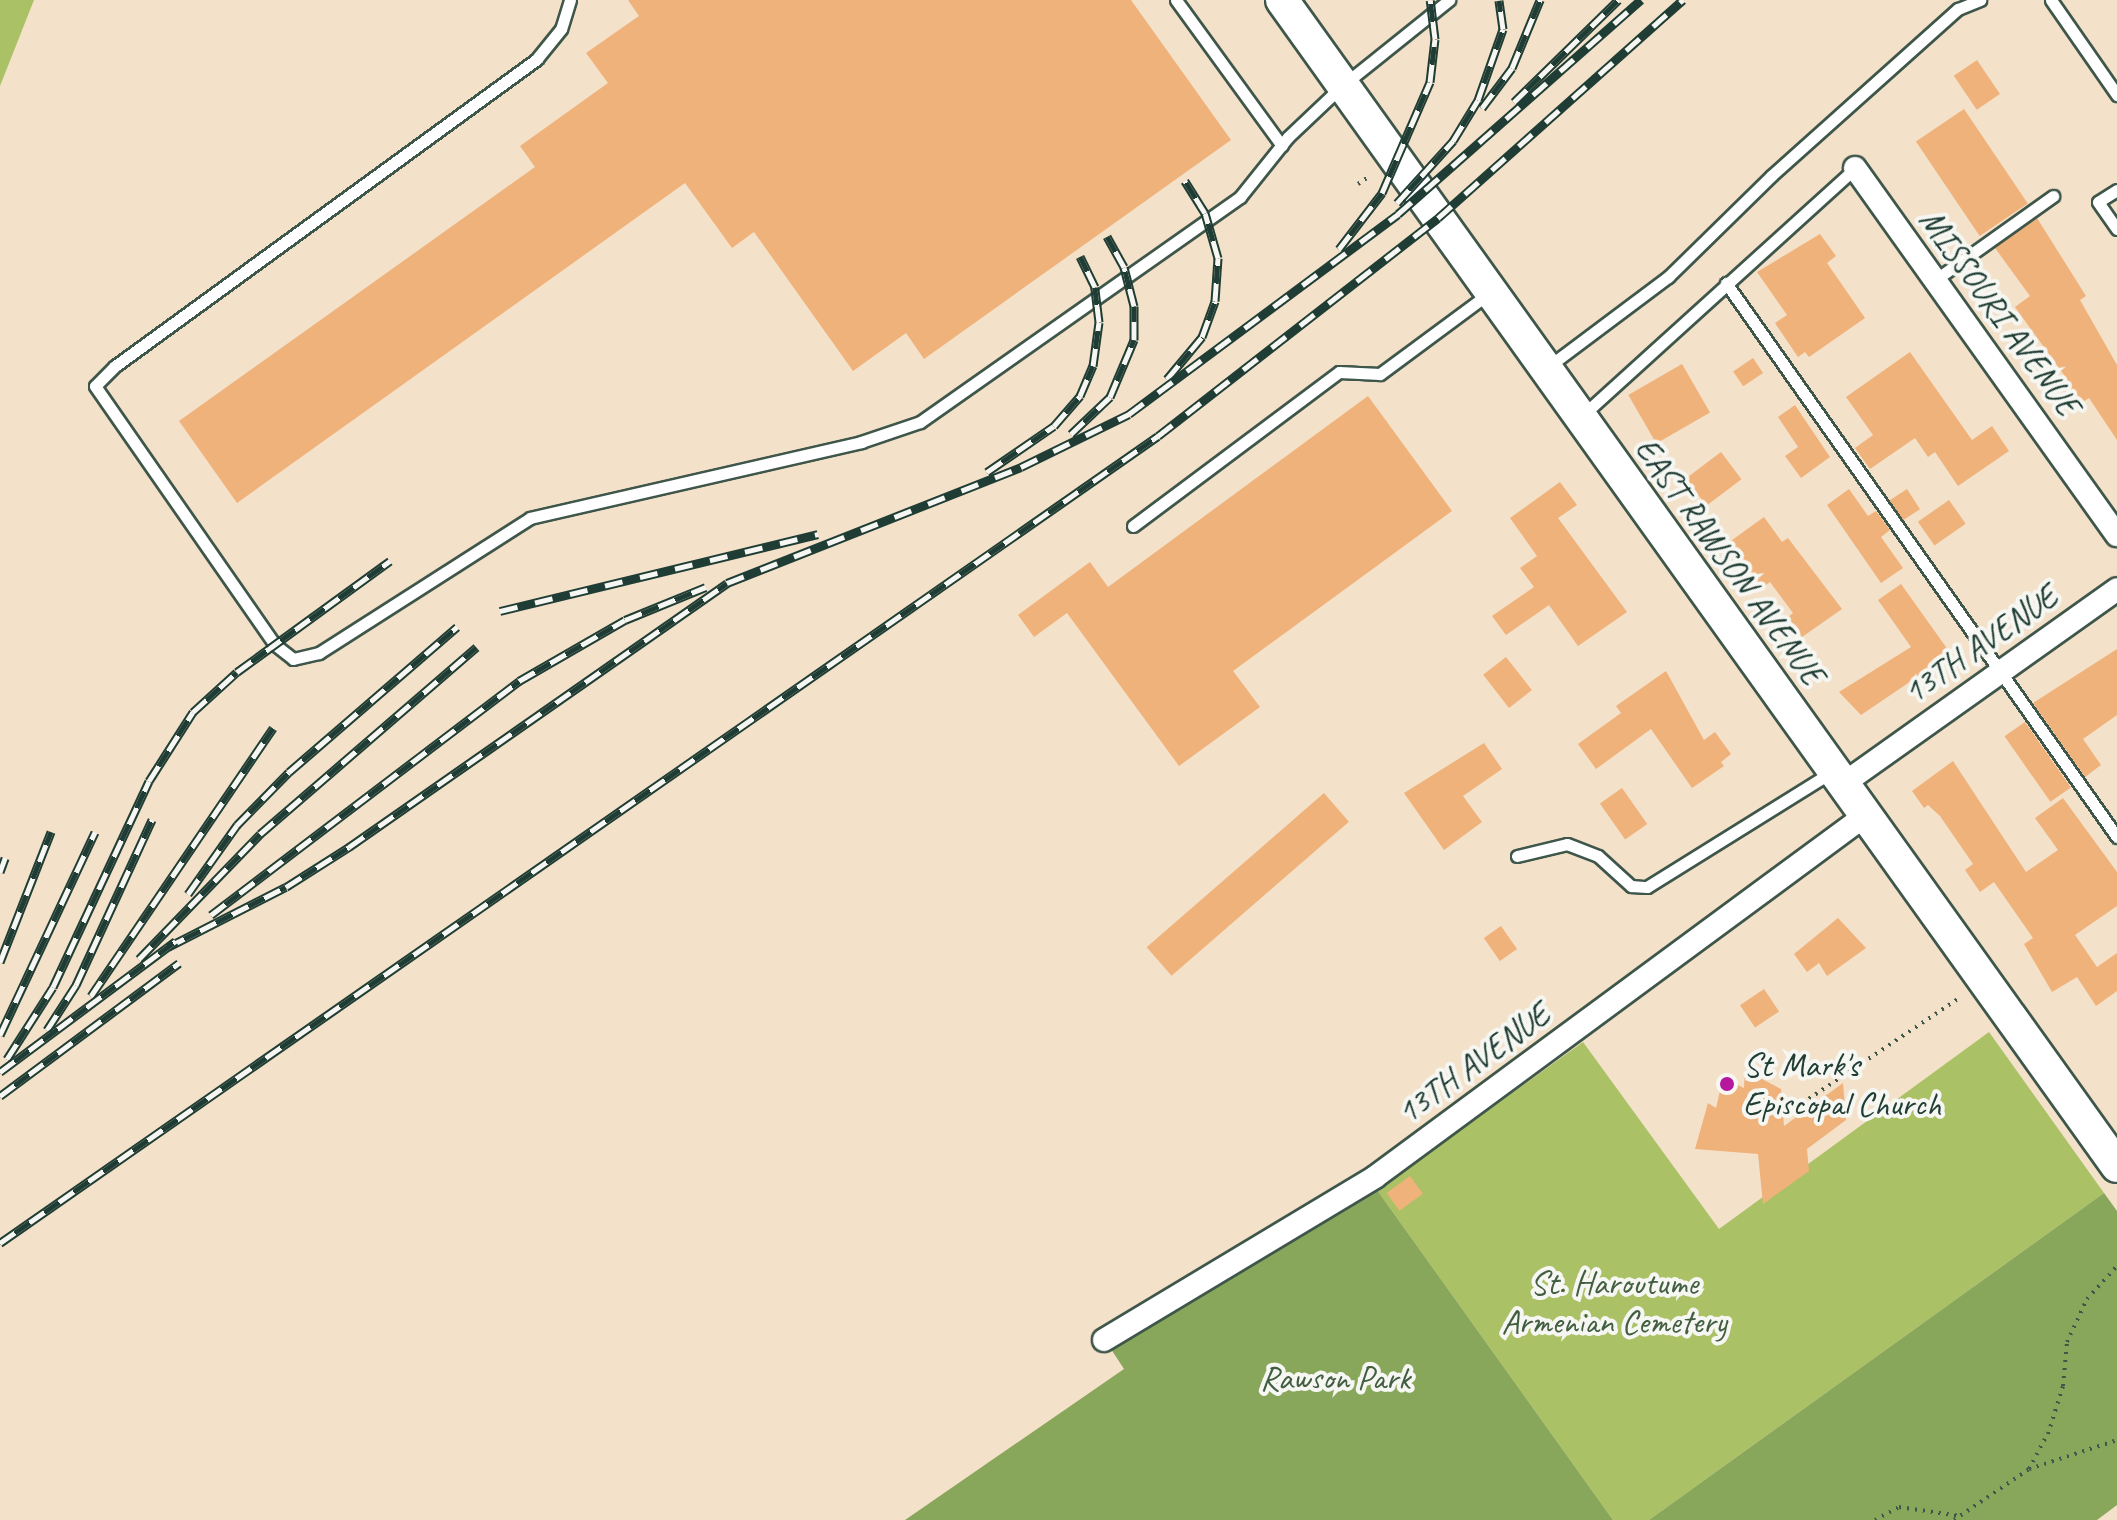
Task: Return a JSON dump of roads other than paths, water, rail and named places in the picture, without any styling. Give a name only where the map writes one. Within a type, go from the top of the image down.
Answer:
[{"type":"main road","name":"EAST RAWSON AVENUE","points":[[1282,0],[2117,1166]]},
{"type":"street","name":"MISSOURI AVENUE","points":[[1855,168],[2117,535]]},
{"type":"street","name":"13TH AVENUE","points":[[1838,777],[2117,589]]},
{"type":"street","name":"13TH AVENUE","points":[[1104,1340],[1375,1177],[1866,815]]},
{"type":"lane","points":[[570,0],[561,29],[537,59],[115,366],[95,386],[274,644],[293,659],[319,653],[530,518],[861,442],[920,422],[1208,223],[1240,197],[1282,146],[1343,85],[1449,0]]},
{"type":"lane","points":[[1176,0],[1282,146]]},
{"type":"lane","points":[[1545,368],[1668,277],[1771,176],[1958,9],[1980,0]]},
{"type":"lane","points":[[2051,0],[2117,95]]},
{"type":"lane","points":[[1580,417],[1855,168]]},
{"type":"lane","points":[[2117,190],[2098,202],[2117,229]]},
{"type":"lane","points":[[1935,280],[2053,196]]},
{"type":"lane","points":[[1726,283],[2117,837]]},
{"type":"lane","points":[[1133,526],[1339,372],[1380,374],[1491,292]]},
{"type":"lane","points":[[1517,856],[1567,844],[1598,856],[1631,886],[1647,887],[1838,777]]},
{"type":"railway","points":[[1339,249],[1382,193],[1430,82],[1435,39],[1430,0]]},
{"type":"railway","points":[[1397,203],[1453,141],[1478,100],[1503,29],[1499,0]]},
{"type":"railway","points":[[1482,108],[1512,68],[1540,0]]},
{"type":"railway","points":[[1514,102],[1618,0]]},
{"type":"railway","points":[[168,947],[286,887],[349,847],[727,583],[1021,467],[1129,414],[1398,214],[1641,0]]},
{"type":"railway","points":[[0,1243],[1158,436],[1438,218],[1683,0]]},
{"type":"railway","points":[[1167,379],[1202,337],[1215,301],[1218,258],[1205,213],[1185,181]]},
{"type":"railway","points":[[1071,434],[1110,397],[1134,340],[1134,306],[1124,267],[1107,236]]},
{"type":"railway","points":[[987,472],[1054,426],[1080,396],[1093,366],[1099,322],[1095,287],[1080,256]]},
{"type":"railway","points":[[500,611],[818,534]]},
{"type":"railway","points":[[7,1059],[53,987],[149,781],[193,712],[237,672],[390,561]]},
{"type":"railway","points":[[211,915],[519,681],[625,620],[706,587]]},
{"type":"railway","points":[[188,894],[237,825],[289,772],[457,627]]},
{"type":"railway","points":[[139,959],[260,834],[477,647]]},
{"type":"railway","points":[[91,996],[273,728]]},
{"type":"railway","points":[[47,1030],[76,985],[152,820]]},
{"type":"railway","points":[[0,962],[51,832]]},
{"type":"railway","points":[[0,1035],[95,832]]},
{"type":"railway","points":[[0,872],[5,858]]},
{"type":"railway","points":[[0,1072],[176,941]]},
{"type":"railway","points":[[0,1096],[179,963]]},
{"type":"place","name":"St Mark's Episcopal Church","points":[[1727,1084]]},
{"type":"park label","name":"St. Haroutume Armenian Cemetery","points":[[1614,1302]]},
{"type":"park label","name":"Rawson Park","points":[[1335,1378]]}]
